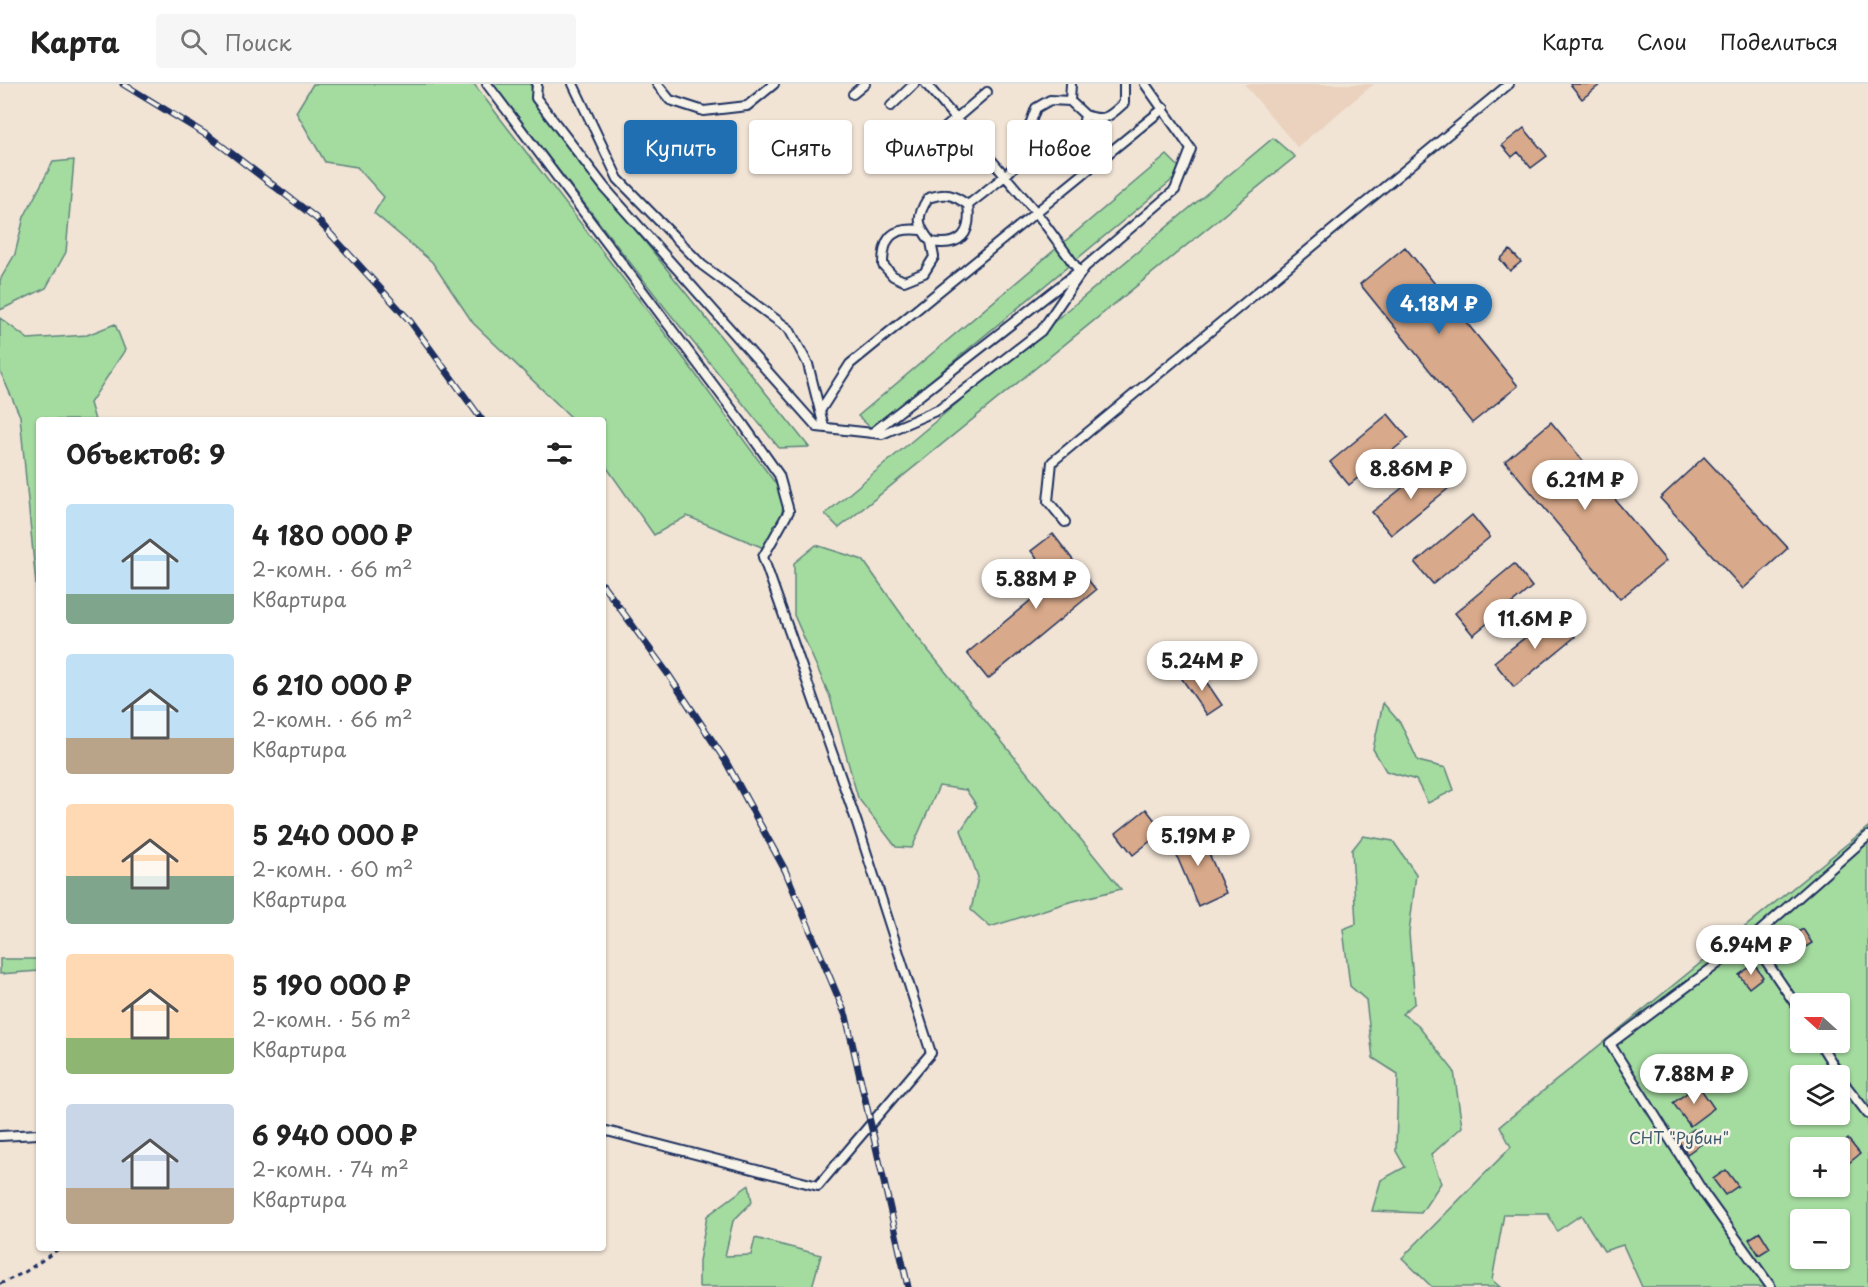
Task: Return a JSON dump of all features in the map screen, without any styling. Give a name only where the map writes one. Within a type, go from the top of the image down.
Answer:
[{"type":"lane","points":[[487,84],[779,475],[789,511],[763,557],[857,823],[931,1053],[818,1186],[606,1131]]},
{"type":"lane","points":[[537,84],[536,98],[605,188],[817,427],[882,434],[940,409],[1041,331],[1082,269]]},
{"type":"lane","points":[[573,84],[618,179],[702,265],[789,329],[808,364],[824,427]]},
{"type":"lane","points":[[657,84],[670,100],[704,111],[747,106],[774,84]]},
{"type":"lane","points":[[853,94],[865,84]]},
{"type":"lane","points":[[891,106],[914,84]]},
{"type":"lane","points":[[926,84],[1082,269]]},
{"type":"lane","points":[[1070,101],[1071,84]]},
{"type":"lane","points":[[1032,120],[1036,108],[1050,100],[1070,101],[1085,115],[1096,119],[1109,117],[1124,103],[1124,84]]},
{"type":"lane","points":[[872,433],[1082,269],[1175,190],[1191,149],[1145,84]]},
{"type":"lane","points":[[1065,522],[1048,501],[1052,462],[1509,84]]},
{"type":"lane","points":[[954,120],[987,92]]},
{"type":"lane","points":[[820,411],[850,364],[1164,108]]},
{"type":"lane","points":[[1084,120],[1085,115]]},
{"type":"lane","points":[[968,205],[1005,176]]},
{"type":"lane","points":[[921,230],[905,228],[891,235],[883,247],[883,265],[893,276],[904,280],[924,273],[934,257],[931,242],[921,230],[919,213],[928,198],[944,194],[957,197],[968,205],[971,222],[961,239],[948,245],[931,242]]},
{"type":"lane","points":[[1771,1287],[1706,1195],[1610,1044],[1751,939],[1868,837]]},
{"type":"lane","points":[[1751,939],[1790,996]]},
{"type":"lane","points":[[1827,1053],[1847,1087],[1868,1114]]},
{"type":"lane","points":[[0,1136],[36,1134]]},
{"type":"path","points":[[0,1284],[25,1272],[56,1251]]},
{"type":"shaded area","points":[[1244,84],[1374,84],[1297,147]]},
{"type":"green space","points":[[313,84],[474,84],[680,353],[784,495],[780,533],[764,548],[687,516],[654,535],[606,466],[606,417],[571,417],[473,323],[432,262],[374,213],[384,197],[357,167],[325,162],[296,112]]},
{"type":"green space","points":[[492,84],[530,84],[538,108],[809,447],[779,448],[666,309]]},
{"type":"green space","points":[[1273,138],[1295,157],[839,528],[825,514]]},
{"type":"green space","points":[[1167,155],[1183,171],[872,429],[858,416]]},
{"type":"green space","points":[[74,160],[66,252],[46,288],[0,310],[0,280],[15,254],[24,217],[53,162]]},
{"type":"green space","points":[[0,318],[28,339],[87,335],[115,324],[125,350],[90,403],[94,417],[36,417],[36,584],[20,416],[0,371]]},
{"type":"green space","points":[[816,545],[863,560],[919,639],[1121,889],[1066,903],[990,927],[971,910],[978,877],[961,830],[977,806],[966,790],[939,786],[912,848],[896,847],[858,798],[830,697],[794,615],[794,563]]},
{"type":"green space","points":[[1383,703],[1401,724],[1418,761],[1446,768],[1454,790],[1428,803],[1416,780],[1386,771],[1373,749]]},
{"type":"green space","name":"СНТ \"Рубин\"","points":[[1868,827],[1868,1287],[1642,1287],[1623,1245],[1604,1251],[1581,1215],[1557,1231],[1548,1214],[1504,1214],[1492,1280],[1500,1287],[1432,1287],[1402,1258],[1511,1147],[1500,1126]]},
{"type":"green space","points":[[1363,836],[1393,841],[1416,874],[1409,933],[1415,1003],[1402,1014],[1416,1023],[1454,1071],[1462,1127],[1431,1155],[1441,1183],[1421,1213],[1372,1211],[1381,1180],[1405,1167],[1396,1151],[1398,1074],[1373,1058],[1366,1000],[1350,986],[1343,929],[1356,924],[1352,850]]},
{"type":"green space","points":[[0,959],[36,959],[36,971],[0,974]]},
{"type":"green space","points":[[749,1185],[752,1202],[733,1221],[725,1256],[751,1255],[755,1238],[821,1255],[812,1287],[699,1287],[699,1261],[707,1216]]},
{"type":"building","points":[[1570,84],[1601,84],[1582,99]]},
{"type":"building","points":[[1524,128],[1547,156],[1531,168],[1518,152],[1512,157],[1502,145]]},
{"type":"building","points":[[1405,247],[1518,386],[1472,423],[1360,284]]},
{"type":"building","points":[[1510,250],[1521,262],[1510,271],[1500,259]]},
{"type":"building","points":[[1388,414],[1408,438],[1349,485],[1330,462]]},
{"type":"building","points":[[1551,422],[1666,561],[1620,599],[1505,461]]},
{"type":"building","points":[[1704,457],[1788,548],[1743,589],[1660,498]]},
{"type":"building","points":[[1431,465],[1449,488],[1391,535],[1372,512]]},
{"type":"building","points":[[1472,515],[1490,537],[1433,584],[1415,563]]},
{"type":"building","points":[[1053,534],[1096,590],[988,679],[967,653],[1054,581],[1031,551]]},
{"type":"building","points":[[1514,564],[1532,587],[1473,635],[1455,613]]},
{"type":"building","points":[[1556,613],[1575,637],[1514,687],[1494,662]]},
{"type":"building","points":[[1197,668],[1222,705],[1207,715],[1182,679]]},
{"type":"building","points":[[1146,809],[1163,831],[1133,855],[1116,833]]},
{"type":"building","points":[[1198,828],[1226,893],[1198,906],[1170,840]]},
{"type":"building","points":[[1803,929],[1812,943],[1796,953],[1787,939]]},
{"type":"building","points":[[1754,964],[1763,977],[1749,988],[1739,975]]},
{"type":"building","points":[[1698,1085],[1714,1108],[1690,1126],[1673,1103]]},
{"type":"building","points":[[1694,1129],[1704,1142],[1687,1154],[1678,1140]]},
{"type":"building","points":[[1850,1142],[1860,1154],[1850,1162]]},
{"type":"building","points":[[1726,1170],[1738,1186],[1725,1195],[1713,1179]]},
{"type":"building","points":[[1760,1232],[1770,1248],[1759,1255],[1749,1239]]},
{"type":"railway","points":[[123,84],[210,137],[316,218],[410,321],[480,417]]},
{"type":"railway","points":[[606,589],[668,674],[725,760],[785,870],[846,1016],[908,1287]]}]
